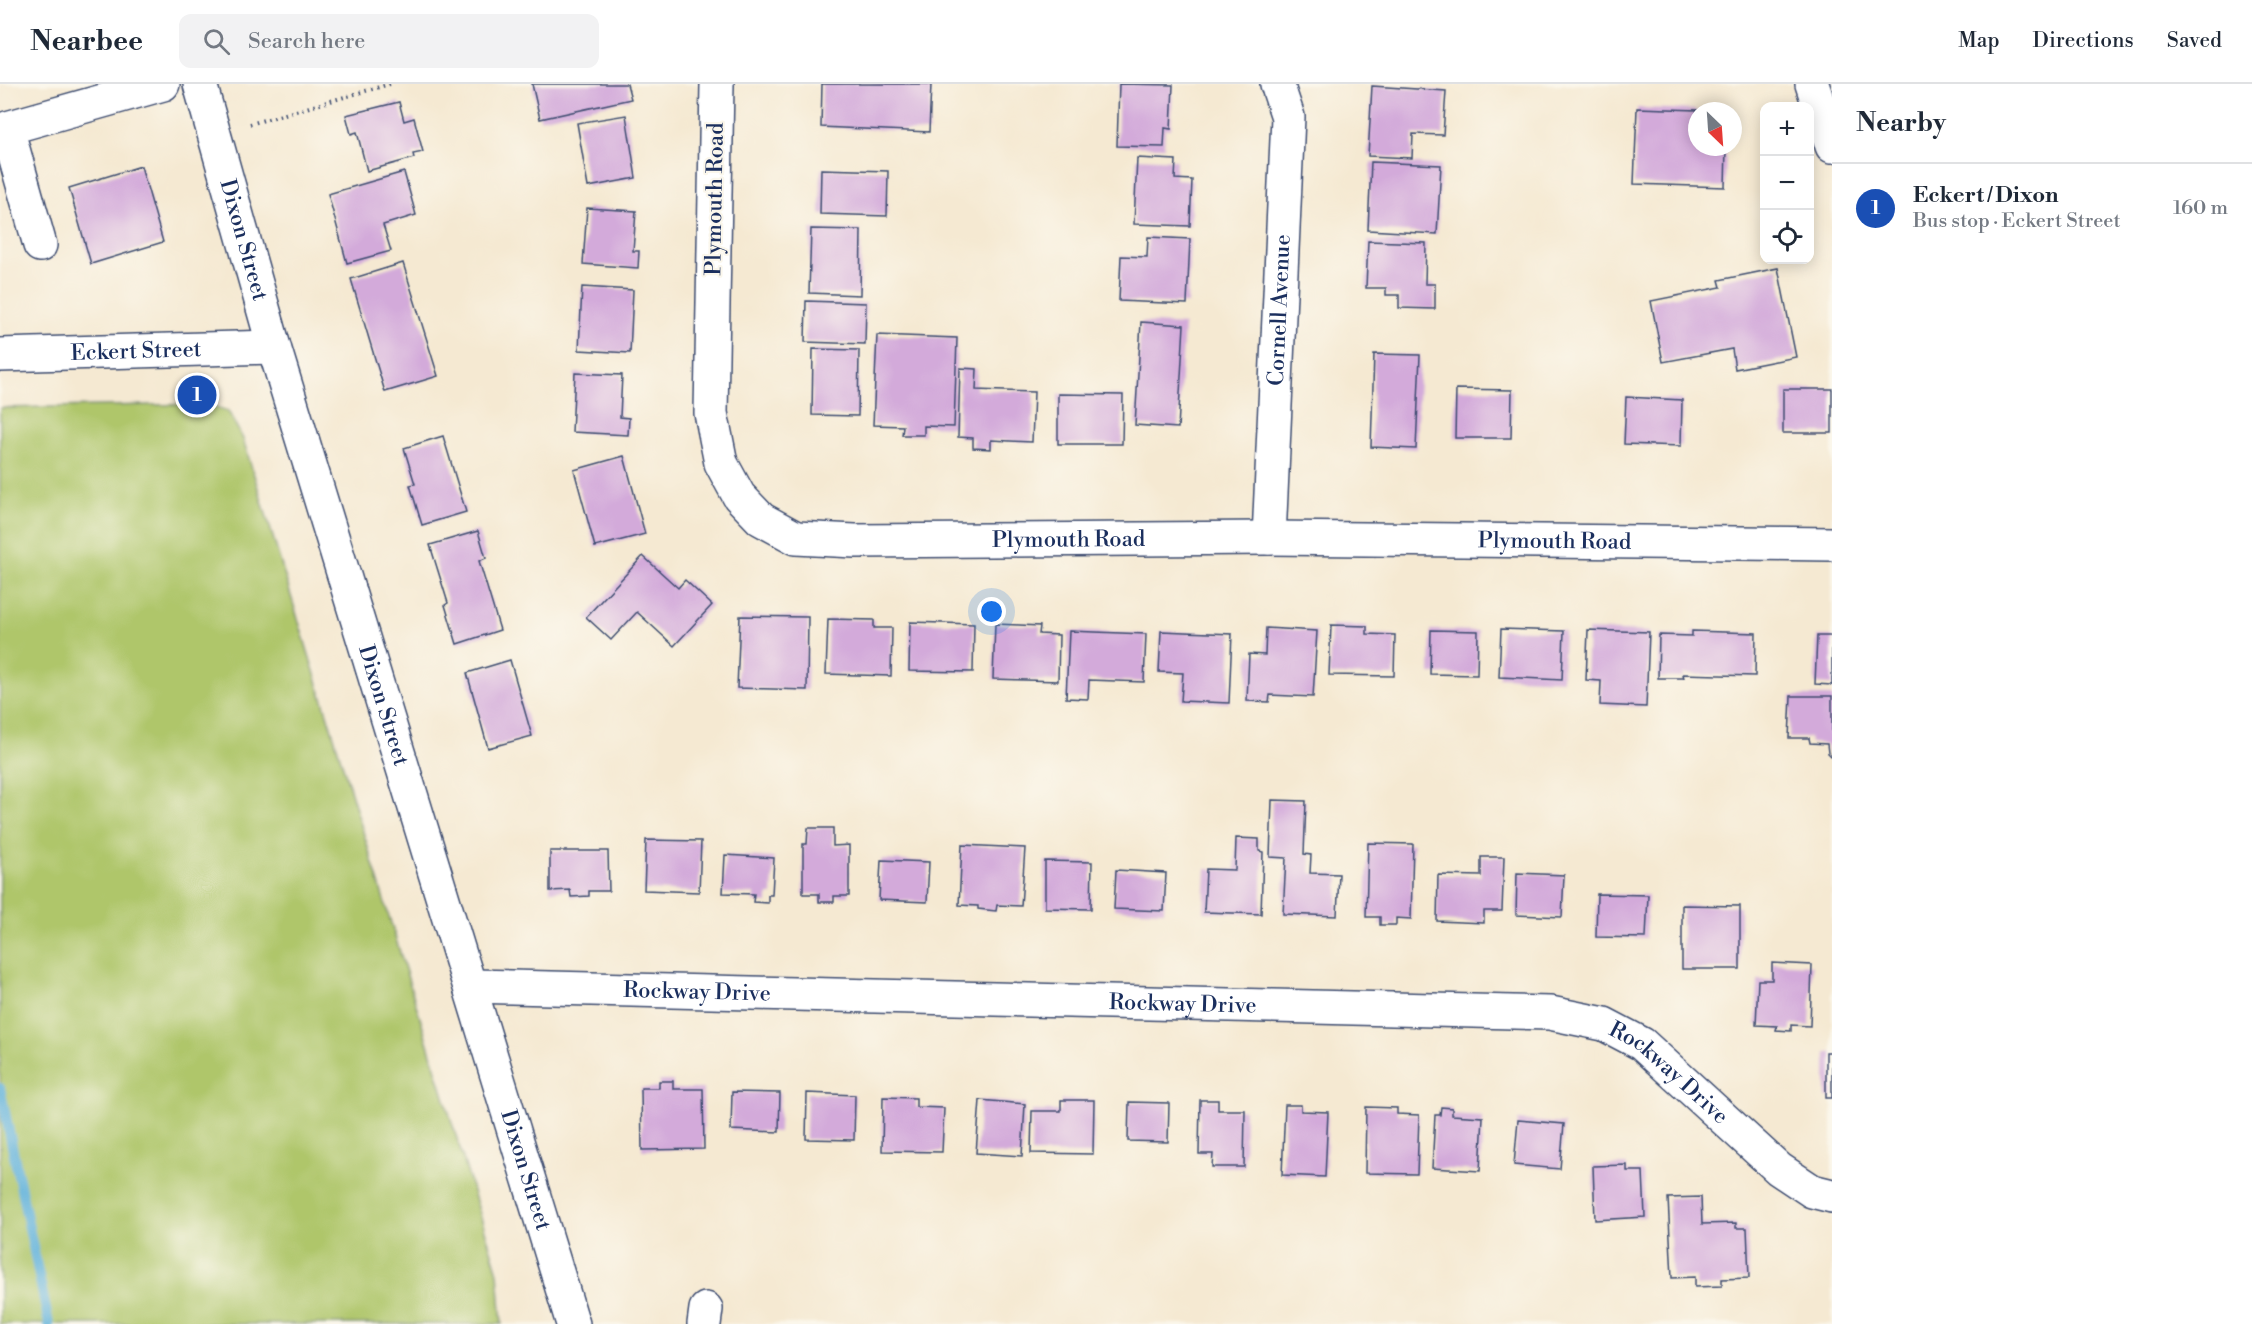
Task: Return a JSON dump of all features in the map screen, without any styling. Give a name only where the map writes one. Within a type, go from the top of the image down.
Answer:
[{"type":"street","points":[[40,245],[8,128],[163,84]]},
{"type":"street","name":"Dixon Street","points":[[200,84],[274,347],[472,986],[573,1324]]},
{"type":"street","name":"Plymouth Road","points":[[717,84],[711,413],[721,463],[739,496],[761,519],[796,538],[855,541],[1269,538],[1832,544]]},
{"type":"street","name":"Cornell Avenue","points":[[1269,538],[1288,117],[1277,84]]},
{"type":"street","points":[[1812,84],[1832,146]]},
{"type":"street","name":"Eckert Street","points":[[0,355],[274,347]]},
{"type":"street","name":"Rockway Drive","points":[[472,986],[1551,1013],[1604,1024],[1642,1044],[1779,1169],[1812,1191],[1832,1196]]},
{"type":"path","points":[[250,124],[390,84]]},
{"type":"green space","points":[[205,404],[228,411],[243,439],[498,1273],[502,1324],[0,1324],[0,408]]},
{"type":"building","points":[[532,84],[627,84],[631,99],[540,119]]},
{"type":"building","points":[[822,84],[931,84],[929,132],[821,127]]},
{"type":"building","points":[[1119,84],[1173,85],[1171,129],[1165,128],[1164,147],[1117,146]]},
{"type":"building","points":[[1372,86],[1446,91],[1443,135],[1413,134],[1412,158],[1368,156]]},
{"type":"building","points":[[399,102],[404,121],[414,118],[423,152],[413,154],[414,158],[367,171],[357,132],[351,134],[346,115]]},
{"type":"building","points":[[1637,108],[1688,110],[1688,156],[1726,156],[1725,187],[1634,184]]},
{"type":"building","points":[[626,115],[636,178],[588,187],[577,123]]},
{"type":"building","points":[[1137,158],[1176,160],[1175,179],[1192,180],[1190,226],[1134,224]]},
{"type":"building","points":[[1371,162],[1441,165],[1437,234],[1368,230]]},
{"type":"building","points":[[141,166],[163,242],[91,264],[69,188]]},
{"type":"building","points":[[821,169],[888,171],[887,216],[820,214]]},
{"type":"building","points":[[404,172],[416,215],[383,225],[391,251],[347,263],[328,194]]},
{"type":"building","points":[[587,208],[636,211],[633,251],[639,251],[638,268],[583,264]]},
{"type":"building","points":[[811,229],[861,230],[860,295],[809,293]]},
{"type":"building","points":[[1148,237],[1190,239],[1187,304],[1119,301],[1121,256],[1147,257]]},
{"type":"building","points":[[1368,241],[1426,243],[1425,284],[1435,284],[1435,309],[1399,308],[1399,295],[1386,295],[1386,288],[1366,288]]},
{"type":"building","points":[[403,263],[438,376],[385,392],[351,279]]},
{"type":"building","points":[[1778,268],[1796,357],[1735,369],[1732,349],[1663,362],[1651,301],[1721,287],[1719,280]]},
{"type":"building","points":[[582,287],[633,290],[630,353],[579,350]]},
{"type":"building","points":[[806,301],[866,303],[865,344],[805,342]]},
{"type":"building","points":[[1141,322],[1184,325],[1178,428],[1135,425]]},
{"type":"building","points":[[877,335],[957,338],[954,427],[924,426],[924,435],[902,435],[903,426],[873,425]]},
{"type":"building","points":[[813,349],[859,350],[858,416],[812,415]]},
{"type":"building","points":[[1374,354],[1420,355],[1416,449],[1371,447]]},
{"type":"building","points":[[960,368],[977,369],[976,390],[1034,392],[1032,442],[991,440],[991,449],[973,448],[973,438],[958,437]]},
{"type":"building","points":[[575,373],[622,375],[620,417],[629,418],[628,435],[572,432]]},
{"type":"building","points":[[1456,389],[1512,390],[1511,438],[1455,438]]},
{"type":"building","points":[[1783,389],[1832,389],[1832,433],[1783,433]]},
{"type":"building","points":[[1058,394],[1123,395],[1122,444],[1058,444]]},
{"type":"building","points":[[1626,397],[1682,400],[1681,446],[1624,444]]},
{"type":"building","points":[[443,436],[466,512],[422,525],[410,485],[415,484],[404,448]]},
{"type":"building","points":[[624,456],[645,534],[595,547],[574,470]]},
{"type":"building","points":[[478,531],[486,558],[479,561],[500,630],[457,644],[445,605],[448,603],[430,545]]},
{"type":"building","points":[[643,556],[678,588],[685,580],[712,605],[674,646],[637,612],[611,640],[586,617]]},
{"type":"building","points":[[740,616],[808,617],[807,690],[737,688]]},
{"type":"building","points":[[828,619],[874,620],[874,628],[892,628],[891,676],[826,674]]},
{"type":"building","points":[[910,622],[974,624],[973,672],[909,671]]},
{"type":"building","points":[[995,624],[1040,626],[1039,634],[1059,635],[1058,681],[993,679]]},
{"type":"building","points":[[1331,625],[1367,626],[1367,634],[1395,635],[1394,676],[1329,675]]},
{"type":"building","points":[[1266,628],[1317,631],[1313,697],[1270,695],[1269,702],[1247,701],[1249,654],[1265,655]]},
{"type":"building","points":[[1501,629],[1564,631],[1562,680],[1499,677]]},
{"type":"building","points":[[1431,630],[1478,631],[1477,675],[1430,674]]},
{"type":"building","points":[[1588,630],[1649,632],[1646,707],[1600,705],[1601,681],[1586,680]]},
{"type":"building","points":[[1069,631],[1146,634],[1144,682],[1089,680],[1088,699],[1066,698]]},
{"type":"building","points":[[1161,631],[1232,634],[1229,703],[1181,701],[1183,673],[1159,672]]},
{"type":"building","points":[[1692,631],[1756,633],[1755,676],[1683,674],[1684,678],[1658,678],[1659,635],[1692,636]]},
{"type":"building","points":[[1817,636],[1832,636],[1832,685],[1815,684]]},
{"type":"building","points":[[510,660],[532,736],[488,748],[467,673]]},
{"type":"building","points":[[1791,696],[1832,696],[1832,757],[1828,753],[1827,744],[1810,743],[1809,738],[1789,738]]},
{"type":"building","points":[[1272,800],[1306,801],[1304,854],[1311,855],[1310,873],[1339,874],[1337,916],[1283,914],[1286,858],[1270,857]]},
{"type":"building","points":[[808,828],[833,828],[833,846],[849,845],[849,896],[834,896],[834,902],[819,902],[819,894],[803,894],[803,844],[807,844]]},
{"type":"building","points":[[1236,838],[1259,839],[1259,851],[1263,852],[1261,914],[1204,912],[1206,869],[1235,870]]},
{"type":"building","points":[[646,840],[701,841],[699,892],[644,890]]},
{"type":"building","points":[[1368,843],[1413,844],[1411,919],[1396,918],[1396,925],[1380,925],[1380,917],[1366,917]]},
{"type":"building","points":[[962,845],[1025,848],[1021,906],[997,905],[996,911],[978,909],[978,906],[959,905]]},
{"type":"building","points":[[550,851],[608,851],[609,891],[589,891],[589,896],[571,897],[570,890],[550,891]]},
{"type":"building","points":[[725,855],[774,858],[772,895],[768,895],[768,903],[753,902],[754,894],[723,893]]},
{"type":"building","points":[[1481,857],[1504,857],[1502,911],[1484,911],[1484,923],[1437,921],[1438,875],[1481,876]]},
{"type":"building","points":[[881,860],[929,862],[927,902],[879,900]]},
{"type":"building","points":[[1045,861],[1092,862],[1091,909],[1045,908]]},
{"type":"building","points":[[1116,870],[1166,873],[1164,911],[1114,909]]},
{"type":"building","points":[[1517,873],[1564,875],[1562,917],[1516,915]]},
{"type":"building","points":[[1597,894],[1648,895],[1646,938],[1596,937]]},
{"type":"building","points":[[1682,905],[1740,906],[1740,969],[1682,969]]},
{"type":"building","points":[[1772,963],[1812,965],[1810,1026],[1791,1025],[1791,1031],[1776,1030],[1777,1026],[1756,1025],[1758,980],[1772,980]]},
{"type":"building","points":[[1826,1052],[1832,1052],[1832,1098],[1826,1098]]},
{"type":"building","points":[[659,1081],[673,1081],[673,1089],[703,1089],[704,1149],[642,1150],[641,1088],[659,1088]]},
{"type":"building","points":[[732,1092],[780,1093],[779,1132],[731,1130]]},
{"type":"building","points":[[807,1093],[855,1095],[854,1140],[806,1139]]},
{"type":"building","points":[[883,1097],[916,1098],[916,1107],[944,1108],[942,1152],[882,1151]]},
{"type":"building","points":[[980,1100],[1025,1104],[1022,1156],[976,1153]]},
{"type":"building","points":[[1061,1100],[1094,1100],[1093,1154],[1031,1153],[1032,1111],[1061,1111]]},
{"type":"building","points":[[1200,1100],[1218,1100],[1218,1110],[1245,1110],[1244,1167],[1212,1167],[1213,1154],[1199,1154]]},
{"type":"building","points":[[1129,1102],[1169,1103],[1168,1142],[1128,1141]]},
{"type":"building","points":[[1285,1105],[1301,1105],[1301,1111],[1328,1112],[1325,1177],[1282,1175]]},
{"type":"building","points":[[1366,1107],[1397,1108],[1397,1114],[1419,1115],[1417,1174],[1365,1173]]},
{"type":"building","points":[[1441,1107],[1452,1108],[1452,1115],[1483,1117],[1480,1171],[1432,1168],[1435,1115],[1440,1115]]},
{"type":"building","points":[[1518,1120],[1564,1124],[1560,1169],[1514,1165]]},
{"type":"building","points":[[1627,1165],[1627,1171],[1643,1171],[1645,1217],[1595,1220],[1593,1166]]},
{"type":"building","points":[[1701,1197],[1702,1224],[1736,1223],[1736,1228],[1747,1228],[1749,1278],[1722,1279],[1722,1286],[1695,1287],[1695,1277],[1672,1278],[1668,1198]]},
{"type":"waterway","points":[[0,1088],[49,1324]]},
{"type":"place","name":"Eckert / Dixon","points":[[197,395]]}]
